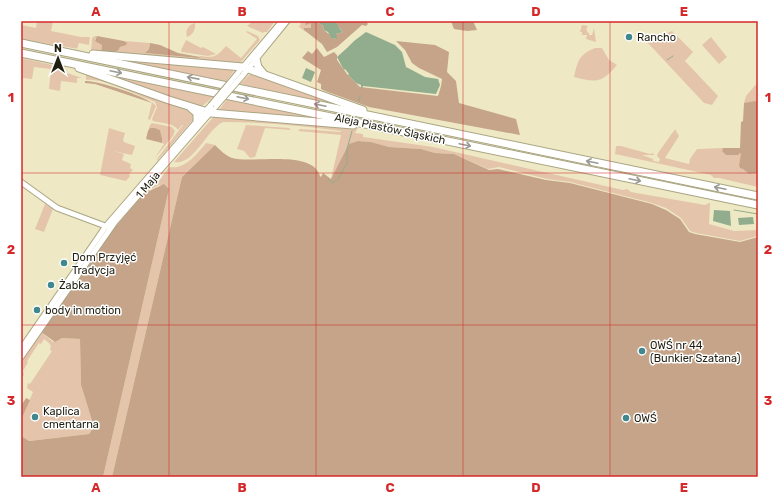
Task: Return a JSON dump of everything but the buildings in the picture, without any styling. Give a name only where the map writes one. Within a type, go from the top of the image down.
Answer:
[{"type":"highway","name":"Aleja Piastów Śląskich","points":[[21,43],[758,196]]},
{"type":"highway","points":[[51,49],[263,73],[386,118]]},
{"type":"highway","name":"Aleja Piastów Śląskich","points":[[21,53],[758,206]]},
{"type":"highway","points":[[50,59],[189,106],[385,128]]},
{"type":"highway","points":[[256,59],[258,67],[263,73]]},
{"type":"highway","points":[[189,106],[196,113],[197,120]]},
{"type":"main road","name":"1 Maja","points":[[21,357],[108,227],[211,109],[282,21]]},
{"type":"main road","name":"1 Maja","points":[[243,71],[256,59],[287,21]]},
{"type":"main road","name":"1 Maja","points":[[21,349],[108,227],[197,120],[211,109]]},
{"type":"main road","points":[[21,182],[57,208],[108,227]]},
{"type":"shaded area","points":[[37,21],[53,21],[51,31],[81,37],[90,37],[89,45],[79,43],[77,49],[21,39],[21,25],[36,28]]},
{"type":"shaded area","points":[[253,21],[275,21],[267,32],[263,33],[247,26]]},
{"type":"shaded area","points":[[301,21],[308,21],[307,22],[311,23],[311,28],[304,30],[307,33],[298,26],[300,26]]},
{"type":"shaded area","points":[[308,21],[316,22],[322,25],[330,37],[336,39],[336,34],[343,32],[333,21],[366,21],[368,24],[366,26],[362,25],[337,47],[327,52],[322,44],[304,30],[304,28],[311,28],[311,23],[305,24]]},
{"type":"shaded area","points":[[317,21],[333,21],[343,32],[336,34],[337,39],[331,38],[328,32],[324,30],[323,26]]},
{"type":"shaded area","points":[[451,21],[473,21],[477,30],[467,31],[454,29]]},
{"type":"shaded area","points":[[195,23],[194,32],[187,37],[186,32],[188,28]]},
{"type":"shaded area","points":[[582,25],[588,26],[586,29],[589,35],[592,35],[594,28],[596,42],[586,39],[587,35],[582,35],[582,32],[580,32]]},
{"type":"shaded area","points":[[247,31],[258,36],[260,40],[238,64],[114,53],[126,42],[124,41],[150,43],[149,49],[145,53],[198,58],[200,56],[215,56],[226,46],[241,58],[257,39],[246,32]]},
{"type":"shaded area","points":[[672,31],[693,52],[685,61],[718,96],[712,105],[704,103],[647,42]]},
{"type":"shaded area","points":[[366,32],[395,45],[402,52],[406,67],[425,77],[438,79],[440,85],[436,94],[363,86],[361,89],[361,85],[356,83],[348,75],[349,74],[345,69],[344,70],[337,57]]},
{"type":"shaded area","points":[[97,36],[95,40],[102,45],[101,52],[91,51],[92,38]]},
{"type":"shaded area","points":[[97,36],[124,41],[127,43],[115,52],[101,52],[102,45],[95,41]]},
{"type":"shaded area","points":[[711,37],[727,57],[719,64],[702,45]]},
{"type":"shaded area","points":[[186,40],[216,54],[208,56],[182,52],[181,50]]},
{"type":"shaded area","points":[[396,41],[435,45],[449,52],[447,72],[456,81],[459,103],[516,119],[520,135],[369,107],[321,89],[321,84],[317,82],[321,70],[302,58],[308,51],[312,54],[317,48],[324,57],[334,52],[337,55],[337,60],[347,74],[360,87],[438,96],[442,79],[412,63],[405,50]]},
{"type":"shaded area","points":[[150,43],[160,45],[178,53],[200,57],[145,53],[149,49]]},
{"type":"shaded area","points":[[595,48],[602,48],[609,60],[617,65],[607,75],[598,80],[593,81],[574,77],[582,56]]},
{"type":"shaded area","points":[[21,58],[84,72],[65,68],[64,72],[82,78],[77,78],[77,83],[61,81],[60,91],[49,89],[51,69],[34,67],[32,79],[23,78],[21,87]]},
{"type":"shaded area","points":[[114,59],[236,68],[226,82]]},
{"type":"shaded area","points":[[306,68],[315,72],[311,82],[302,78]]},
{"type":"shaded area","points":[[252,72],[345,107],[240,84]]},
{"type":"shaded area","points":[[86,73],[190,110],[194,114],[194,119],[157,161],[183,125],[178,130],[174,126],[153,121],[152,119],[157,107],[155,102],[111,84],[94,80],[86,80]]},
{"type":"shaded area","points":[[106,74],[214,96],[200,108]]},
{"type":"shaded area","points":[[85,81],[91,81],[120,89],[140,96],[152,103],[95,84],[85,83]]},
{"type":"shaded area","points":[[758,82],[758,102],[744,103],[746,96]]},
{"type":"shaded area","points":[[227,99],[333,120],[219,110]]},
{"type":"shaded area","points":[[755,101],[758,102],[758,173],[749,174],[740,168],[740,153],[738,155],[726,155],[722,151],[723,148],[740,148],[741,122],[743,121],[744,103]]},
{"type":"shaded area","points":[[152,102],[156,106],[150,120],[148,119]]},
{"type":"shaded area","points":[[216,114],[358,128],[355,133],[363,134],[363,137],[433,147],[623,190],[627,189],[631,192],[705,205],[710,203],[709,224],[734,231],[758,230],[758,236],[740,241],[696,233],[690,231],[681,218],[666,208],[652,203],[570,182],[547,179],[499,167],[488,169],[454,154],[435,153],[421,149],[389,147],[371,142],[358,141],[331,179],[341,135],[298,131],[300,129],[341,131],[312,127],[223,122],[211,132],[188,158],[181,162],[174,162]]},
{"type":"shaded area","points":[[152,123],[172,127],[175,131],[173,136],[154,159],[164,144],[162,143],[160,130],[150,128],[148,131]]},
{"type":"shaded area","points":[[246,125],[289,128],[291,130],[265,128],[255,157],[250,158],[244,151],[237,149]]},
{"type":"shaded area","points":[[109,128],[125,133],[123,140],[124,142],[135,146],[132,155],[113,151],[124,154],[122,160],[131,164],[130,168],[133,170],[129,174],[130,176],[126,181],[100,175]]},
{"type":"shaded area","points":[[150,128],[160,130],[162,143],[146,139]]},
{"type":"shaded area","points":[[676,129],[679,136],[665,158],[689,164],[690,159],[697,149],[723,148],[722,151],[740,153],[742,154],[739,165],[749,174],[758,173],[758,187],[615,154],[616,146],[621,146],[650,154],[653,153],[654,155],[642,155],[653,159],[653,161],[659,162],[660,159],[657,156],[658,153]]},
{"type":"shaded area","points":[[358,141],[371,142],[389,147],[421,149],[435,153],[454,154],[489,170],[498,169],[546,180],[570,183],[652,204],[666,210],[680,219],[689,232],[695,234],[740,242],[758,237],[758,477],[112,477],[182,177],[215,145],[232,158],[281,159],[306,163],[315,168],[321,177],[323,173],[331,179],[349,144]]},
{"type":"shaded area","points":[[206,143],[215,145],[182,177],[112,477],[103,477],[169,189],[159,185],[143,194],[151,186],[157,184],[169,167],[185,164],[195,156]]},
{"type":"shaded area","points":[[164,184],[169,189],[103,477],[21,477],[21,436],[29,441],[89,434],[94,427],[81,385],[80,339],[62,338],[55,342],[41,332],[116,224],[117,225],[143,194]]},
{"type":"shaded area","points":[[45,204],[53,209],[44,232],[35,229]]},
{"type":"shaded area","points":[[714,210],[730,211],[731,226],[713,221]]},
{"type":"shaded area","points":[[753,217],[754,224],[739,225],[738,218]]},
{"type":"shaded area","points":[[41,332],[53,342],[62,338],[80,339],[81,385],[94,427],[89,434],[28,441],[21,436],[21,420],[33,392],[27,388],[28,383],[30,384],[52,351],[50,350],[51,346],[49,343],[44,339],[41,344],[39,343],[27,361],[28,362],[23,371],[24,375],[21,378],[21,360]]},
{"type":"shaded area","points":[[26,398],[30,400],[21,420],[21,406]]},
{"type":"waterway","points":[[667,60],[673,56]]},
{"type":"waterway","points":[[359,101],[360,96]]},
{"type":"waterway","points":[[328,179],[333,183],[339,178],[347,163],[347,149],[352,131]]},
{"type":"waterway","points":[[734,210],[758,214]]},
{"type":"place","name":"Rancho","points":[[629,37]]},
{"type":"place","name":"Dom Przyjęć Tradycja","points":[[64,263]]},
{"type":"place","name":"Żabka","points":[[51,285]]},
{"type":"place","name":"body in motion","points":[[37,310]]},
{"type":"place","name":"OWŚ nr 44 (Bunkier Szatana)","points":[[642,351]]},
{"type":"place","name":"Kaplica cmentarna","points":[[35,417]]},
{"type":"place","name":"OWŚ","points":[[626,418]]}]
